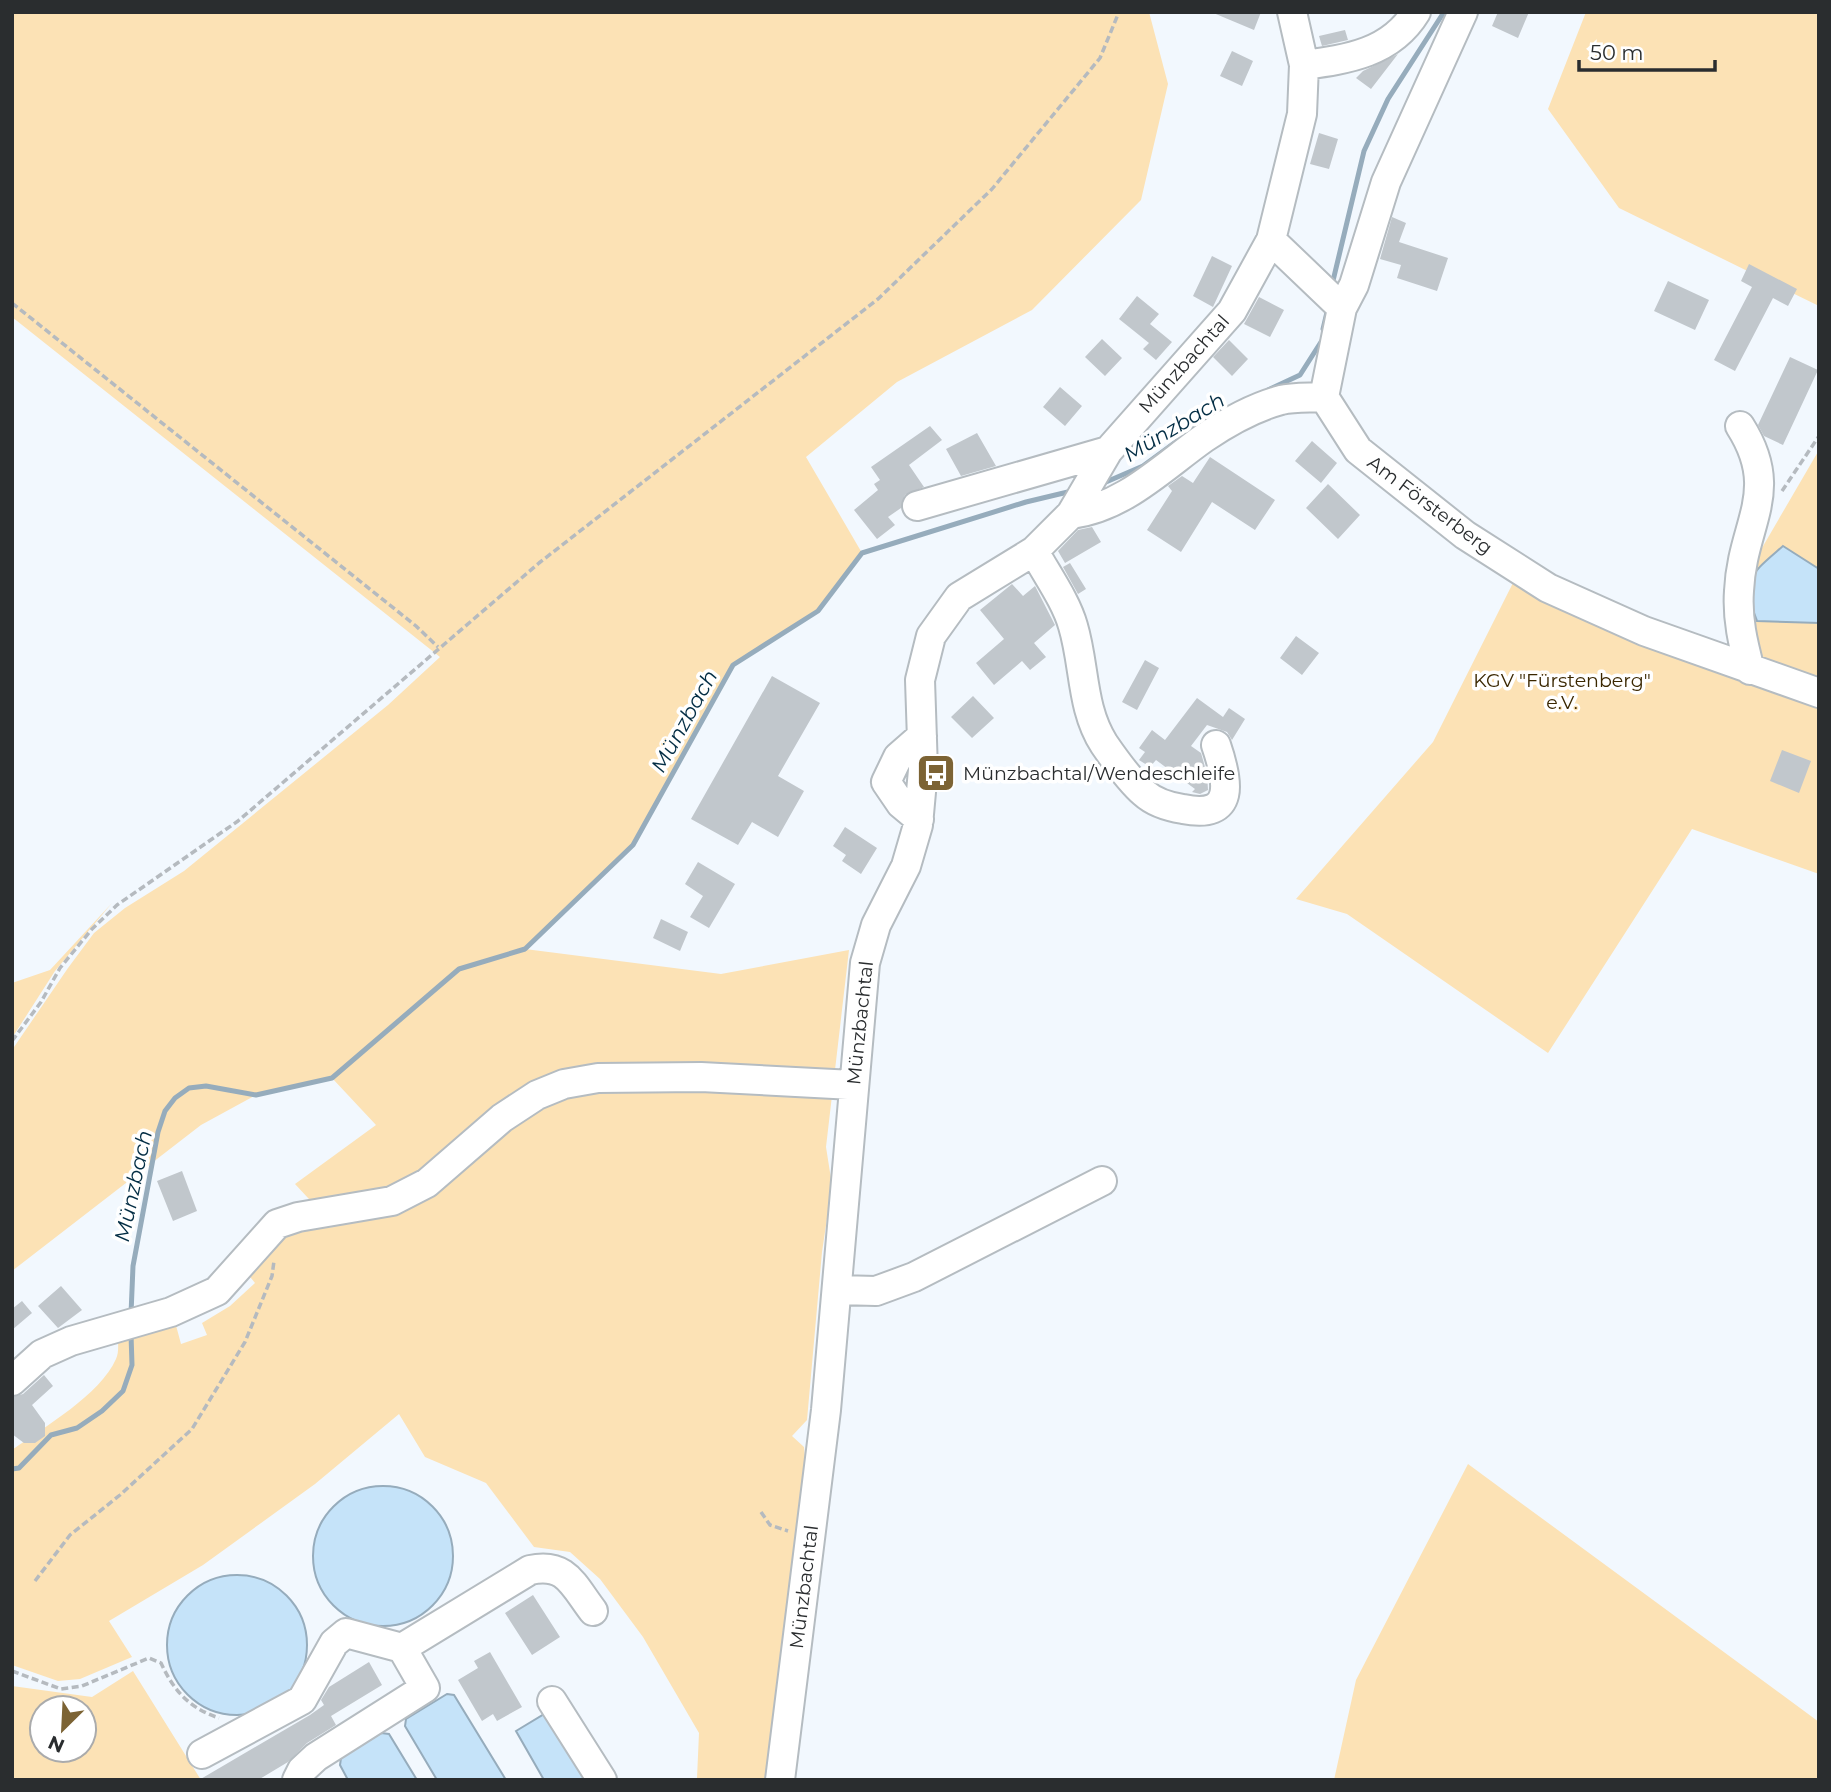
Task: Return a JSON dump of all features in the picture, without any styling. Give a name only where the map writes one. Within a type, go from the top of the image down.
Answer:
[{"type":"street","name":"Münzbachtal","points":[[780,1780],[838,1290],[865,963],[876,925],[906,866],[919,819],[923,788],[920,680],[931,636],[958,597],[1034,551],[1075,509],[1101,463],[1232,311],[1271,240],[1302,114],[1304,65],[1292,12]]},
{"type":"street","points":[[1304,65],[1367,53],[1401,32],[1416,12]]},
{"type":"street","points":[[1075,509],[1094,512],[1142,485],[1206,436],[1246,414],[1282,400],[1324,397],[1337,305],[1354,285],[1386,182],[1463,12]]},
{"type":"street","points":[[1271,240],[1337,305]]},
{"type":"street","name":"Am Försterberg","points":[[1324,397],[1358,450],[1465,536],[1548,588],[1644,631],[1819,693]]},
{"type":"street","points":[[1740,426],[1755,450],[1761,488],[1738,589],[1739,629],[1750,670]]},
{"type":"street","points":[[917,506],[1101,463]]},
{"type":"street","points":[[1034,551],[1072,622],[1092,720],[1104,743],[1145,794],[1173,807],[1190,811],[1213,809],[1221,803],[1227,784],[1216,746]]},
{"type":"street","points":[[12,1381],[42,1354],[111,1328],[192,1304],[217,1291],[277,1224],[298,1216],[392,1201],[427,1183],[502,1118],[537,1095],[564,1084],[598,1078],[701,1077],[853,1085]]},
{"type":"street","points":[[838,1290],[876,1291],[914,1277],[1102,1181]]},
{"type":"street","points":[[402,1648],[530,1570],[548,1566],[566,1575],[593,1611]]},
{"type":"street","points":[[202,1754],[302,1700],[328,1651],[346,1633],[402,1648],[425,1688],[316,1757],[302,1770],[297,1780]]},
{"type":"street","points":[[552,1701],[602,1780]]},
{"type":"path","points":[[12,1041],[41,1003],[60,968],[92,929],[117,905],[170,865],[238,821],[539,563],[878,299],[992,189],[1100,58],[1119,12]]},
{"type":"path","points":[[12,303],[416,625],[438,647]]},
{"type":"path","points":[[35,1581],[70,1535],[192,1429],[245,1342],[272,1276],[277,1224]]},
{"type":"path","points":[[761,1513],[770,1525],[810,1536]]},
{"type":"path","points":[[12,1671],[61,1689],[82,1686],[149,1658],[161,1663],[171,1684],[187,1704],[245,1731]]},
{"type":"green space","points":[[12,12],[1149,12],[1168,84],[1141,200],[1032,310],[897,382],[806,457],[862,553],[818,611],[733,665],[633,845],[525,949],[721,974],[849,950],[826,1147],[832,1185],[822,1252],[807,1420],[792,1436],[804,1447],[806,1467],[769,1780],[697,1778],[699,1733],[643,1637],[600,1579],[570,1552],[534,1547],[486,1483],[425,1457],[399,1414],[315,1484],[203,1565],[109,1621],[132,1657],[80,1679],[58,1681],[12,1665],[12,1450],[85,1398],[98,1385],[116,1359],[118,1337],[174,1318],[181,1344],[207,1335],[202,1323],[230,1306],[255,1283],[247,1273],[289,1230],[335,1227],[295,1184],[376,1125],[332,1078],[256,1095],[201,1125],[12,1271],[12,1050],[94,933],[125,908],[184,871],[388,705],[440,657],[12,317]]},
{"type":"green space","points":[[1586,12],[1819,12],[1819,306],[1619,208],[1548,109]]},
{"type":"green space","name":"KGV \"Fürstenberg\" e.V.","points":[[1819,450],[1819,874],[1692,829],[1548,1053],[1347,914],[1296,899],[1433,742],[1520,569],[1740,663],[1738,589]]},
{"type":"green space","points":[[112,903],[55,971],[12,1038],[12,983],[50,970]]},
{"type":"green space","points":[[1468,1464],[1819,1722],[1819,1780],[1334,1780],[1356,1680]]},
{"type":"green space","points":[[133,1671],[201,1780],[12,1780],[12,1686],[70,1694],[28,1694],[28,1764],[98,1764],[97,1694]]},
{"type":"water","points":[[1783,546],[1819,569],[1819,623],[1757,621],[1750,595],[1752,578],[1763,563]]},
{"type":"water","points":[[383,1486],[410,1491],[433,1506],[448,1529],[453,1556],[448,1583],[433,1606],[410,1621],[383,1626],[356,1621],[333,1606],[318,1583],[313,1556],[318,1529],[333,1506],[356,1491]]},
{"type":"water","points":[[237,1575],[264,1580],[287,1595],[302,1618],[307,1645],[302,1672],[287,1695],[264,1710],[237,1715],[210,1710],[187,1695],[172,1672],[167,1645],[172,1618],[187,1595],[210,1580]]},
{"type":"water","points":[[447,1694],[454,1695],[506,1780],[437,1780],[405,1726],[406,1719]]},
{"type":"water","points":[[546,1713],[585,1780],[544,1780],[516,1731]]},
{"type":"water","points":[[381,1733],[389,1734],[417,1780],[348,1780],[340,1765],[341,1758]]},
{"type":"building","points":[[1211,12],[1261,12],[1254,30]]},
{"type":"building","points":[[1498,12],[1529,12],[1518,38],[1492,26]]},
{"type":"building","points":[[1345,30],[1348,40],[1322,46],[1319,36]]},
{"type":"building","points":[[1232,51],[1253,61],[1242,86],[1220,76]]},
{"type":"building","points":[[1398,54],[1371,89],[1356,78],[1363,71]]},
{"type":"building","points":[[1319,133],[1338,139],[1329,169],[1310,164]]},
{"type":"building","points":[[1392,217],[1406,223],[1399,242],[1448,258],[1437,291],[1397,278],[1401,265],[1380,259]]},
{"type":"building","points":[[1212,256],[1232,266],[1213,307],[1193,296]]},
{"type":"building","points":[[1749,264],[1797,289],[1788,306],[1773,298],[1735,371],[1714,360],[1752,287],[1741,281]]},
{"type":"building","points":[[1668,281],[1709,300],[1695,330],[1654,311]]},
{"type":"building","points":[[1137,296],[1159,314],[1150,324],[1172,342],[1156,360],[1143,349],[1149,343],[1119,319]]},
{"type":"building","points":[[1259,297],[1284,310],[1270,337],[1244,324]]},
{"type":"building","points":[[1102,339],[1122,358],[1105,376],[1085,357]]},
{"type":"building","points":[[1229,340],[1248,359],[1232,376],[1213,357]]},
{"type":"building","points":[[1790,357],[1818,370],[1783,445],[1764,436],[1758,425]]},
{"type":"building","points":[[1060,387],[1082,406],[1065,426],[1043,407]]},
{"type":"building","points":[[930,426],[942,440],[909,465],[924,487],[905,495],[901,508],[888,517],[895,525],[877,539],[854,510],[878,490],[874,484],[880,480],[871,467]]},
{"type":"building","points":[[977,433],[996,466],[961,476],[946,449]]},
{"type":"building","points":[[1312,441],[1337,463],[1321,483],[1295,461]]},
{"type":"building","points":[[1210,457],[1275,500],[1255,530],[1212,502],[1181,552],[1147,530],[1172,491],[1168,486],[1182,476],[1193,483]]},
{"type":"building","points":[[1328,484],[1360,515],[1338,539],[1306,508]]},
{"type":"building","points":[[1092,527],[1101,542],[1065,563],[1058,551],[1078,530]]},
{"type":"building","points":[[1070,563],[1086,589],[1078,594],[1063,567]]},
{"type":"building","points":[[1012,584],[1023,596],[1035,586],[1055,625],[1034,643],[1046,657],[1030,670],[1022,661],[994,685],[976,663],[1004,639],[980,610]]},
{"type":"building","points":[[1296,636],[1319,653],[1302,675],[1280,658]]},
{"type":"building","points":[[1145,660],[1159,668],[1137,710],[1122,702]]},
{"type":"building","points":[[772,676],[820,703],[778,776],[804,791],[778,837],[752,822],[738,845],[691,819]]},
{"type":"building","points":[[973,696],[994,718],[972,738],[951,717]]},
{"type":"building","points":[[1197,698],[1223,717],[1229,708],[1245,719],[1232,740],[1227,732],[1207,725],[1191,746],[1201,753],[1207,774],[1208,790],[1200,794],[1192,792],[1195,789],[1156,760],[1150,767],[1139,760],[1145,752],[1139,748],[1152,730],[1165,740]]},
{"type":"building","points":[[1782,750],[1811,761],[1799,793],[1770,781]]},
{"type":"building","points":[[845,827],[877,848],[861,874],[842,861],[846,855],[833,846]]},
{"type":"building","points":[[698,862],[735,884],[709,928],[690,917],[703,896],[685,884]]},
{"type":"building","points":[[661,919],[688,932],[680,951],[653,938]]},
{"type":"building","points":[[182,1171],[197,1211],[173,1221],[157,1181]]},
{"type":"building","points":[[61,1286],[82,1310],[58,1328],[38,1306]]},
{"type":"building","points":[[22,1301],[32,1313],[12,1330],[12,1309]]},
{"type":"building","points":[[44,1375],[53,1386],[32,1405],[45,1423],[45,1436],[35,1443],[24,1443],[12,1434],[12,1397],[23,1394]]},
{"type":"building","points":[[533,1595],[560,1637],[532,1655],[505,1613]]},
{"type":"building","points":[[490,1652],[522,1707],[497,1721],[493,1714],[482,1721],[458,1680],[478,1668],[474,1661]]},
{"type":"building","points":[[369,1662],[382,1685],[331,1716],[336,1725],[307,1743],[288,1762],[258,1780],[199,1780],[310,1715],[324,1705],[321,1700],[329,1687]]},
{"type":"waterway","name":"Münzbach","points":[[1332,285],[1364,151],[1388,99],[1444,12]]},
{"type":"waterway","name":"Münzbach","points":[[1323,329],[1328,308]]},
{"type":"waterway","name":"Münzbach","points":[[1268,390],[1300,375],[1321,342]]},
{"type":"waterway","name":"Münzbach","points":[[1099,485],[1143,466],[1195,428]]},
{"type":"waterway","name":"Münzbach","points":[[131,1314],[133,1266],[158,1132],[165,1111],[175,1098],[189,1088],[206,1086],[256,1095],[332,1078],[459,969],[525,949],[633,845],[733,665],[818,611],[862,553],[1026,502],[1072,491]]},
{"type":"waterway","name":"Münzbach","points":[[12,1469],[19,1468],[51,1435],[77,1428],[102,1411],[123,1391],[132,1365],[131,1334]]},
{"type":"place","name":"Münzbachtal/Wendeschleife","points":[[936,773]]}]
